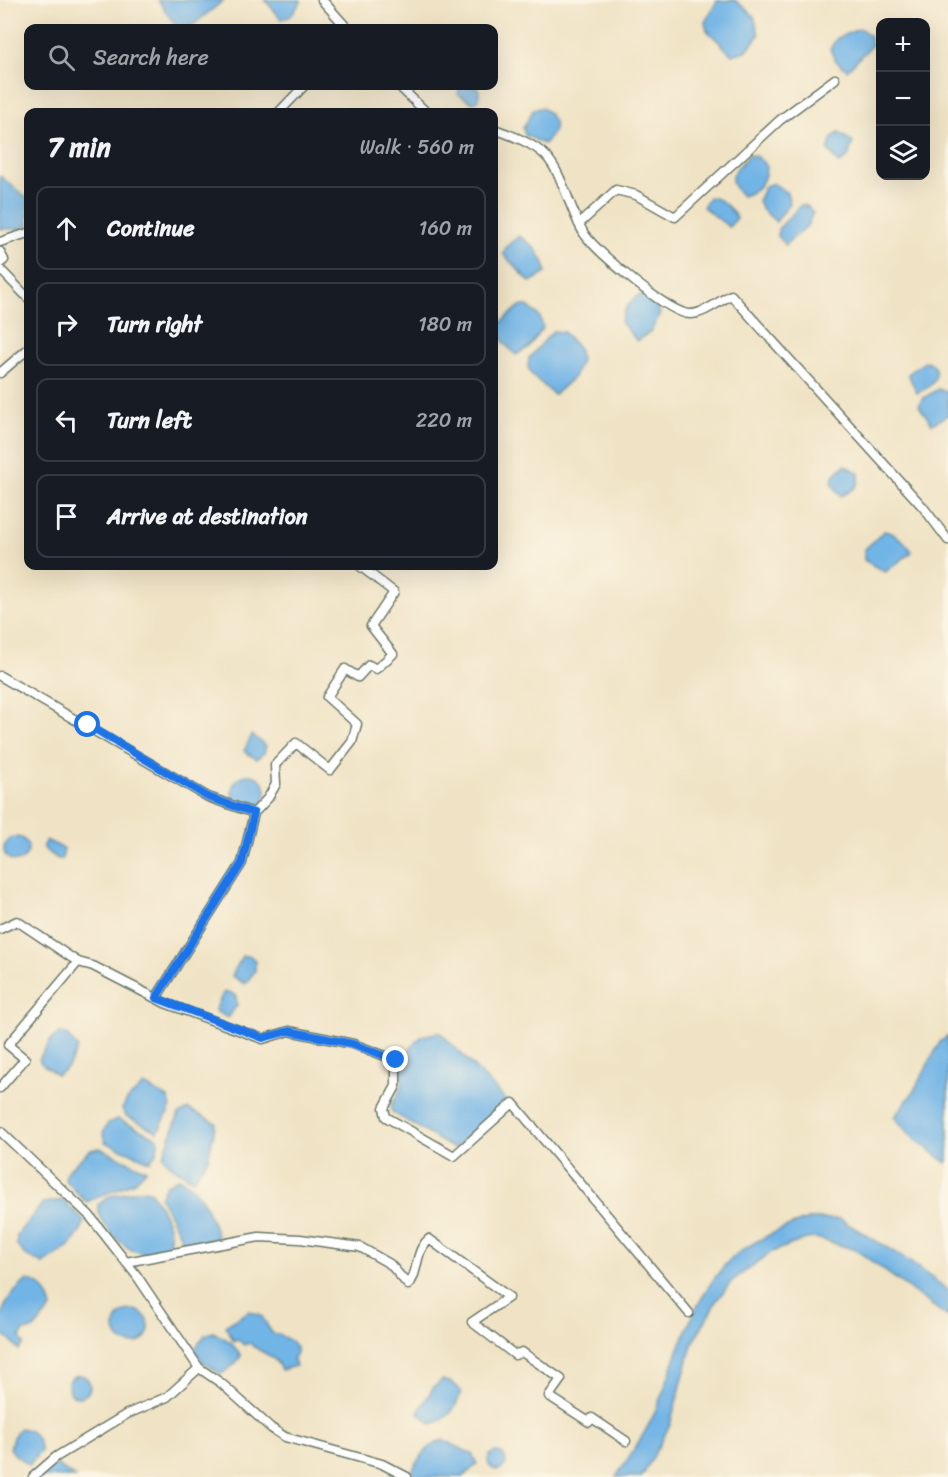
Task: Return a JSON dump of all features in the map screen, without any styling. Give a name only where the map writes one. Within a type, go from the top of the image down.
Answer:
[{"type":"street","points":[[322,0],[343,24]]},
{"type":"street","points":[[579,224],[616,190],[636,195],[675,217],[780,120],[836,78]]},
{"type":"street","points":[[283,108],[300,90]]},
{"type":"street","points":[[403,90],[422,108]]},
{"type":"street","points":[[498,130],[518,138],[547,157],[579,224],[601,253],[647,292],[687,315],[698,314],[732,295],[923,507],[948,540]]},
{"type":"street","points":[[0,242],[24,233]]},
{"type":"street","points":[[0,252],[4,260],[0,263]]},
{"type":"street","points":[[0,269],[24,294]]},
{"type":"street","points":[[0,373],[24,353]]},
{"type":"street","points":[[156,998],[242,863],[254,813],[268,798],[276,783],[275,765],[296,743],[330,770],[352,742],[357,724],[327,697],[345,669],[358,677],[369,665],[376,669],[393,654],[371,626],[394,592],[365,570]]},
{"type":"street","points":[[0,676],[88,725],[208,797],[254,813]]},
{"type":"street","points":[[0,929],[17,921],[78,962],[93,966],[156,998],[263,1038],[289,1031],[353,1044],[396,1060],[396,1086],[384,1108],[386,1117],[454,1156],[513,1103],[689,1312]]},
{"type":"street","points":[[0,1088],[25,1059],[8,1045],[78,962]]},
{"type":"street","points":[[0,1131],[89,1215],[126,1262],[199,1368],[221,1383],[271,1428],[285,1437],[382,1464],[407,1477]]},
{"type":"street","points":[[126,1262],[259,1237],[300,1239],[360,1247],[390,1264],[408,1285],[413,1281],[422,1244],[429,1239],[509,1297],[472,1322],[515,1355],[522,1352],[561,1379],[549,1396],[589,1422],[592,1418],[626,1441]]},
{"type":"street","points":[[33,1477],[56,1457],[127,1414],[167,1397],[199,1368]]},
{"type":"water","points":[[158,0],[224,0],[194,24],[174,24]]},
{"type":"water","points":[[265,0],[301,0],[301,2],[290,17],[281,19]]},
{"type":"water","points":[[735,0],[754,16],[759,35],[746,51],[732,55],[707,30],[705,22],[717,1]]},
{"type":"water","points":[[860,28],[869,35],[872,45],[847,70],[835,60],[830,49],[837,38]]},
{"type":"water","points":[[459,90],[479,90],[479,99],[473,103],[458,94]]},
{"type":"water","points":[[542,108],[549,113],[555,124],[553,133],[544,144],[525,135],[523,128],[534,109]]},
{"type":"water","points":[[839,133],[853,142],[848,157],[839,164],[828,150],[832,138]]},
{"type":"water","points":[[749,155],[756,156],[766,165],[766,171],[760,185],[742,196],[732,179],[735,170]]},
{"type":"water","points":[[0,176],[24,196],[24,227],[0,229]]},
{"type":"water","points":[[773,183],[787,193],[790,203],[776,222],[763,210],[758,201],[765,186]]},
{"type":"water","points":[[709,197],[722,201],[737,218],[729,227],[703,207]]},
{"type":"water","points":[[801,205],[807,206],[813,213],[807,226],[785,245],[778,236],[778,229]]},
{"type":"water","points":[[519,236],[537,252],[545,267],[546,273],[530,282],[503,254],[506,247]]},
{"type":"water","points":[[644,294],[657,304],[660,314],[651,331],[637,341],[621,322],[629,304]]},
{"type":"water","points":[[520,306],[528,306],[540,317],[543,328],[528,348],[516,355],[504,343],[498,325]]},
{"type":"water","points":[[553,331],[564,332],[578,348],[581,360],[574,377],[554,395],[532,375],[528,367],[529,358]]},
{"type":"water","points":[[926,361],[933,364],[935,378],[927,388],[917,393],[908,374]]},
{"type":"water","points":[[938,389],[948,392],[948,415],[932,424],[919,406],[922,399]]},
{"type":"water","points":[[845,465],[859,473],[859,478],[855,487],[841,496],[832,484],[833,476]]},
{"type":"water","points":[[884,531],[900,538],[912,552],[885,572],[864,560],[864,550]]},
{"type":"water","points":[[252,735],[266,746],[264,753],[256,759],[244,751]]},
{"type":"water","points":[[249,775],[261,780],[266,792],[261,804],[249,809],[237,804],[232,792],[237,780]]},
{"type":"water","points":[[16,837],[21,838],[27,844],[27,854],[21,860],[16,861],[11,860],[5,854],[4,849],[5,844],[11,838]]},
{"type":"water","points":[[46,840],[64,849],[62,859],[58,859],[45,850],[43,845]]},
{"type":"water","points":[[242,956],[250,956],[255,960],[255,971],[245,984],[232,976]]},
{"type":"water","points":[[229,992],[236,996],[237,1005],[228,1018],[215,1011],[223,993]]},
{"type":"water","points":[[440,1032],[506,1100],[457,1146],[452,1148],[392,1112],[391,1106],[402,1086],[401,1058],[422,1036]]},
{"type":"water","points":[[59,1033],[66,1034],[78,1048],[68,1067],[57,1075],[39,1059],[51,1040]]},
{"type":"water","points":[[948,1036],[947,1163],[911,1136],[894,1117],[912,1094],[940,1042]]},
{"type":"water","points":[[144,1085],[168,1098],[171,1107],[158,1132],[126,1116],[122,1109],[127,1100]]},
{"type":"water","points":[[188,1109],[216,1123],[208,1159],[193,1180],[170,1165],[163,1156],[179,1114]]},
{"type":"water","points":[[118,1119],[158,1138],[157,1152],[150,1161],[105,1142],[103,1133],[108,1123]]},
{"type":"water","points":[[100,1148],[146,1170],[134,1182],[86,1202],[65,1180],[66,1172],[90,1150]]},
{"type":"water","points":[[177,1178],[186,1182],[199,1194],[218,1237],[211,1241],[185,1243],[182,1239],[160,1197],[166,1185]]},
{"type":"water","points":[[140,1190],[150,1191],[168,1223],[170,1239],[167,1247],[161,1253],[142,1253],[126,1247],[109,1231],[101,1218],[98,1205],[110,1196]]},
{"type":"water","points":[[63,1200],[84,1221],[82,1228],[74,1241],[43,1264],[24,1254],[17,1245],[17,1235],[43,1203]]},
{"type":"water","points":[[808,1219],[840,1219],[906,1259],[948,1290],[948,1317],[856,1250],[816,1238],[806,1239],[772,1252],[732,1281],[717,1300],[692,1345],[670,1425],[642,1477],[616,1477],[650,1422],[691,1318],[711,1283],[724,1266],[741,1251],[775,1232]]},
{"type":"water","points":[[27,1280],[44,1289],[52,1307],[34,1329],[24,1331],[20,1337],[24,1344],[19,1350],[0,1330],[0,1322],[7,1302]]},
{"type":"water","points":[[132,1310],[144,1315],[149,1327],[144,1339],[132,1344],[120,1339],[115,1327],[120,1315]]},
{"type":"water","points":[[249,1311],[261,1315],[272,1333],[284,1337],[293,1344],[297,1351],[293,1358],[296,1366],[281,1370],[271,1357],[250,1343],[244,1345],[237,1339],[234,1341],[225,1326]]},
{"type":"water","points":[[213,1332],[231,1342],[241,1356],[234,1365],[221,1374],[204,1363],[194,1350],[205,1335]]},
{"type":"water","points":[[79,1375],[87,1378],[90,1386],[87,1394],[79,1397],[71,1394],[68,1386],[71,1378]]},
{"type":"water","points":[[442,1380],[453,1383],[461,1391],[451,1412],[442,1420],[431,1424],[418,1412],[433,1388]]},
{"type":"water","points":[[20,1428],[35,1435],[39,1442],[41,1451],[29,1465],[15,1455],[10,1448],[13,1437]]},
{"type":"water","points":[[444,1440],[472,1454],[477,1464],[463,1477],[416,1477],[412,1471],[421,1456],[433,1445]]},
{"type":"water","points":[[497,1452],[503,1455],[506,1461],[503,1467],[497,1470],[491,1467],[488,1461],[491,1455]]},
{"type":"water","points":[[55,1464],[75,1477],[41,1477]]},
{"type":"route","points":[[88,725],[208,797],[254,813],[242,863],[156,998],[263,1038],[289,1031],[353,1044],[396,1060]]}]
